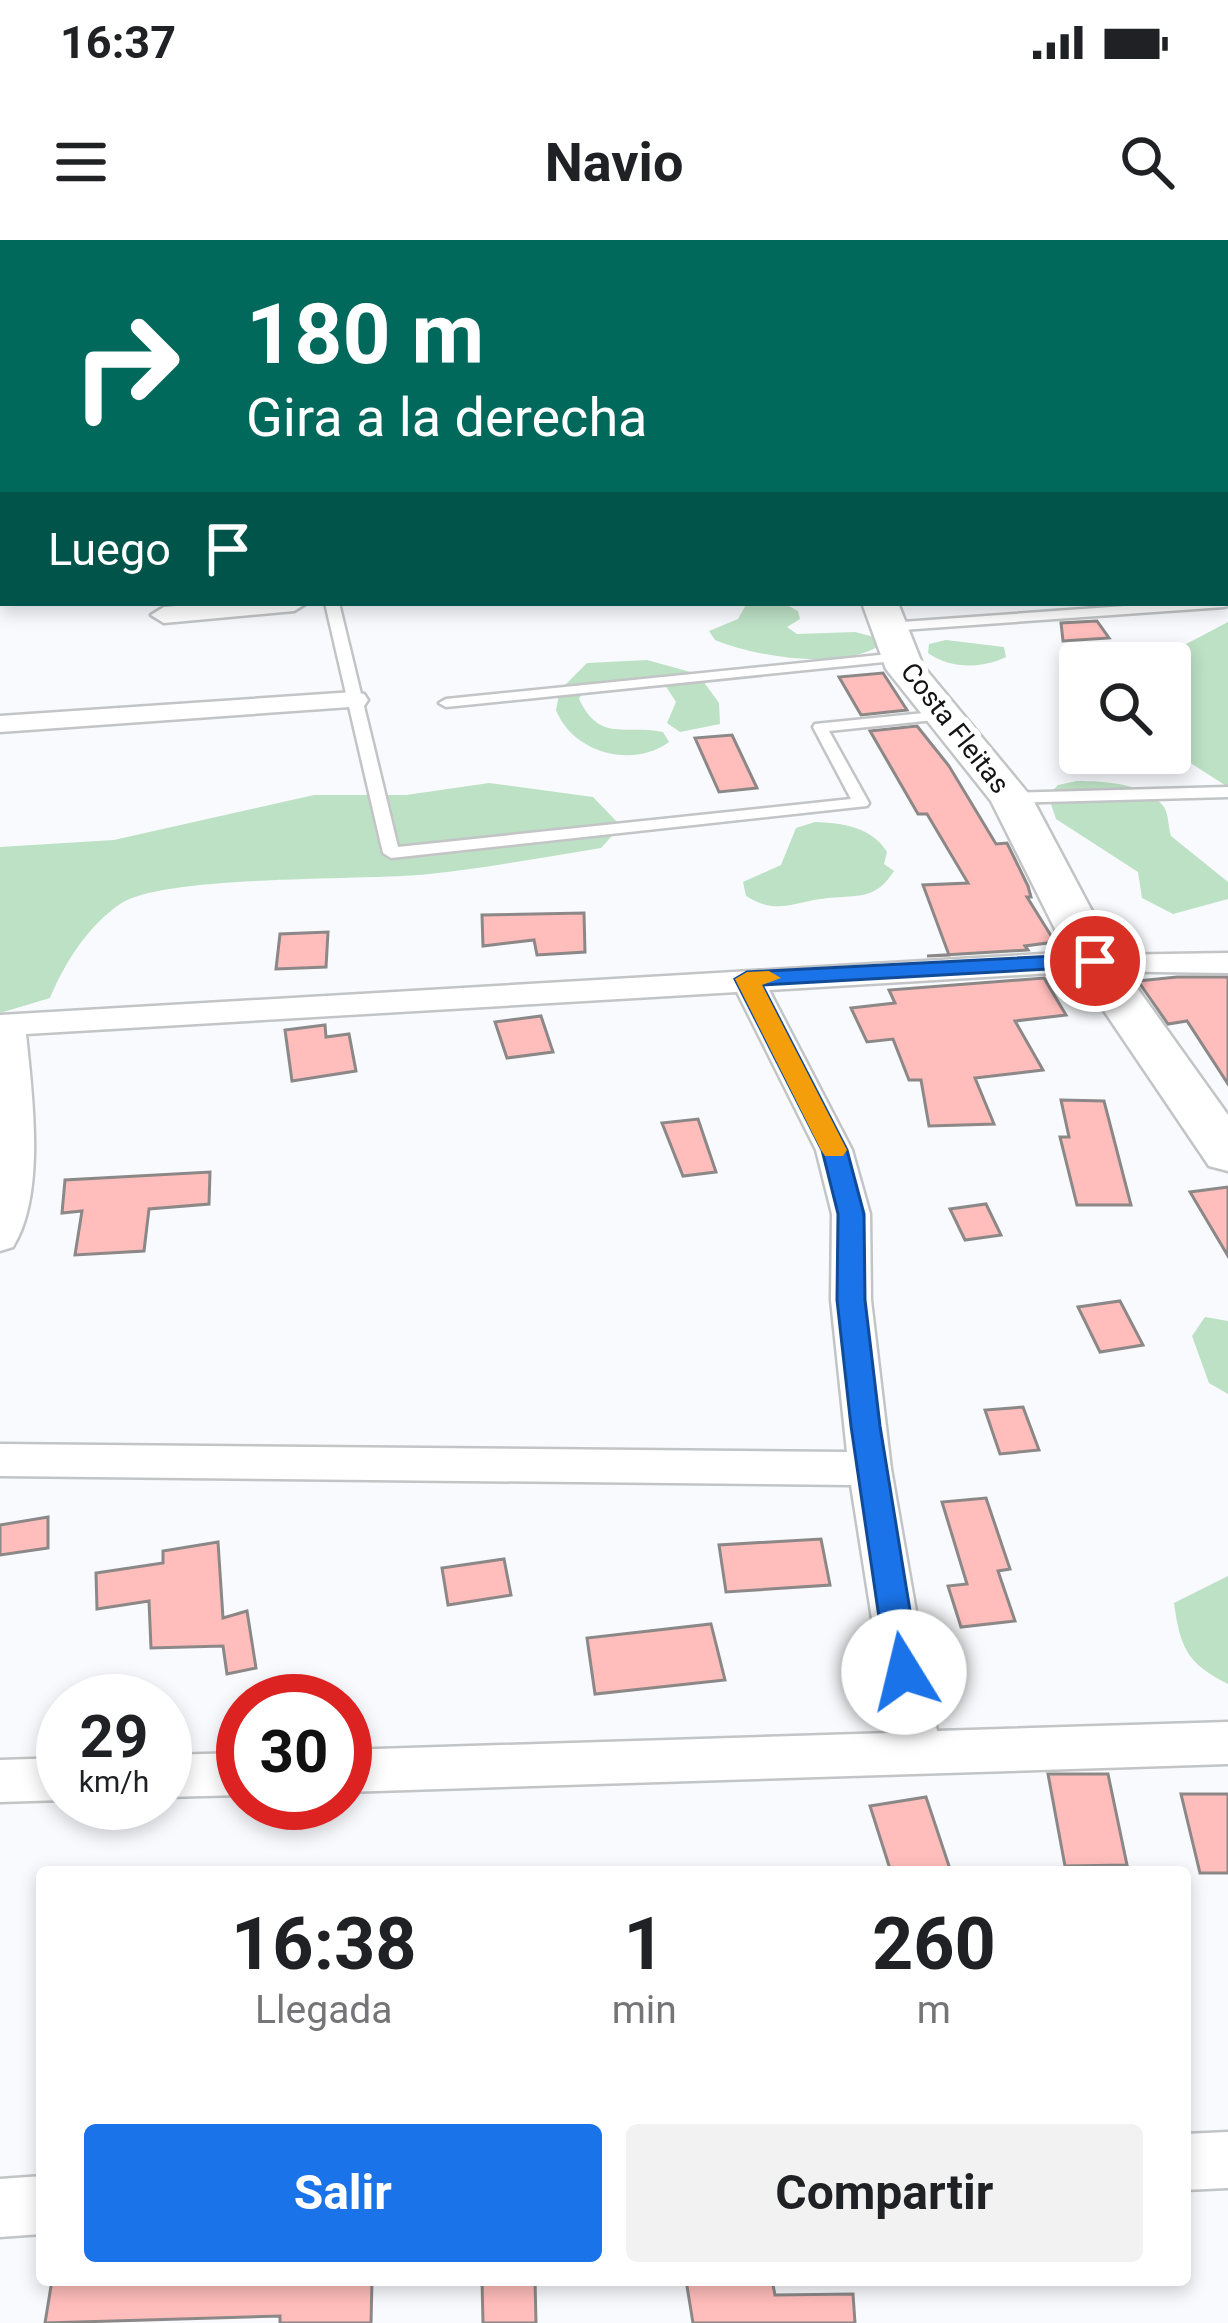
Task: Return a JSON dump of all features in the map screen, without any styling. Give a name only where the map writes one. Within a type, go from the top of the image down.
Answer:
[{"type":"main road","name":"Costa Fleitas","points":[[889,629],[944,716],[1011,798],[1096,963],[1228,1154]]},
{"type":"street","points":[[164,615],[262,606]]},
{"type":"street","points":[[0,724],[354,700]]},
{"type":"street","points":[[0,1238],[19,1141],[4,1025],[747,979],[1096,963],[1228,963]]},
{"type":"street","points":[[747,979],[834,1150],[851,1214],[851,1300],[871,1469],[917,1754]]},
{"type":"street","points":[[0,1460],[871,1469]]},
{"type":"street","points":[[372,1770],[1228,1743]]},
{"type":"street","points":[[0,1781],[36,1780]]},
{"type":"street","points":[[1191,2162],[1228,2160]]},
{"type":"street","points":[[0,2208],[36,2205]]},
{"type":"lane","points":[[333,606],[391,853],[861,803],[820,727],[944,716]]},
{"type":"lane","points":[[446,703],[889,629],[1187,606]]},
{"type":"lane","points":[[1011,798],[1228,792]]},
{"type":"green space","points":[[745,606],[789,606],[798,611],[800,619],[787,627],[797,634],[855,632],[874,637],[879,646],[843,658],[798,658],[715,640],[709,631],[738,619]]},
{"type":"green space","points":[[1228,622],[1228,787],[1191,763],[1190,642]]},
{"type":"green space","points":[[946,640],[1004,647],[1006,657],[966,666],[928,653],[929,644]]},
{"type":"green space","points":[[647,660],[698,674],[719,703],[720,724],[680,732],[667,723],[676,702],[663,682],[622,679],[584,689],[579,699],[587,713],[605,727],[663,732],[669,742],[654,750],[621,755],[589,746],[564,725],[556,710],[560,690],[587,663]]},
{"type":"green space","points":[[1077,781],[1124,785],[1156,799],[1166,810],[1171,836],[1228,882],[1228,899],[1173,914],[1142,898],[1138,872],[1056,819],[1048,795],[1058,785]]},
{"type":"green space","points":[[489,783],[593,797],[621,826],[601,848],[472,869],[221,883],[143,894],[120,904],[88,934],[50,998],[0,1013],[0,847],[114,840],[314,795],[406,795]]},
{"type":"green space","points":[[815,822],[865,832],[887,852],[884,864],[894,871],[880,887],[857,896],[777,906],[746,896],[743,882],[781,865],[796,828]]},
{"type":"green space","points":[[1205,1317],[1228,1321],[1228,1394],[1209,1383],[1192,1336]]},
{"type":"green space","points":[[1228,1576],[1228,1684],[1203,1669],[1188,1652],[1174,1603]]},
{"type":"building","points":[[1097,621],[1109,638],[1063,641],[1061,623]]},
{"type":"building","points":[[883,673],[907,710],[861,715],[839,677]]},
{"type":"building","points":[[917,726],[949,766],[996,844],[1007,843],[1028,886],[1031,897],[1027,897],[1055,942],[1025,946],[1028,950],[949,955],[923,885],[968,883],[927,814],[918,814],[870,731]]},
{"type":"building","points":[[732,735],[757,788],[719,792],[695,738]]},
{"type":"building","points":[[584,913],[585,952],[537,955],[534,940],[483,946],[482,915]]},
{"type":"building","points":[[328,932],[326,967],[276,969],[280,934]]},
{"type":"building","points":[[1228,977],[1228,1084],[1187,1021],[1168,1024],[1138,981]]},
{"type":"building","points":[[1044,978],[1066,1015],[1015,1021],[1043,1070],[975,1078],[994,1124],[929,1126],[921,1080],[909,1080],[893,1039],[867,1042],[851,1008],[895,1003],[889,990]]},
{"type":"building","points":[[541,1016],[553,1052],[507,1058],[495,1022]]},
{"type":"building","points":[[325,1025],[326,1037],[349,1034],[356,1071],[292,1081],[285,1030]]},
{"type":"building","points":[[1061,1100],[1104,1101],[1131,1205],[1077,1205],[1060,1137],[1069,1137]]},
{"type":"building","points":[[698,1119],[716,1172],[683,1176],[662,1123]]},
{"type":"building","points":[[210,1172],[209,1204],[149,1209],[144,1251],[75,1255],[82,1211],[62,1213],[65,1180]]},
{"type":"building","points":[[1228,1187],[1228,1256],[1190,1192]]},
{"type":"building","points":[[986,1204],[1001,1235],[965,1240],[950,1209]]},
{"type":"building","points":[[1120,1301],[1143,1345],[1100,1352],[1078,1307]]},
{"type":"building","points":[[1023,1407],[1039,1450],[1000,1454],[985,1410]]},
{"type":"building","points":[[986,1498],[1010,1569],[998,1571],[1015,1621],[961,1627],[948,1586],[967,1584],[942,1502]]},
{"type":"building","points":[[48,1517],[48,1548],[0,1555],[0,1525]]},
{"type":"building","points":[[821,1539],[830,1585],[726,1592],[719,1545]]},
{"type":"building","points":[[218,1542],[223,1618],[247,1611],[256,1668],[227,1674],[223,1646],[151,1648],[149,1601],[97,1609],[96,1573],[163,1563],[163,1551]]},
{"type":"building","points":[[504,1559],[511,1595],[448,1605],[442,1568]]},
{"type":"building","points":[[711,1624],[725,1680],[595,1694],[587,1638]]},
{"type":"building","points":[[1048,1774],[1108,1774],[1127,1865],[1065,1866]]},
{"type":"building","points":[[1181,1794],[1228,1794],[1228,1873],[1200,1873]]},
{"type":"building","points":[[926,1797],[949,1866],[889,1866],[870,1806]]},
{"type":"building","points":[[51,2286],[372,2286],[371,2323],[280,2323],[280,2316],[45,2323]]},
{"type":"building","points":[[482,2286],[535,2286],[536,2323],[483,2323]]},
{"type":"building","points":[[687,2286],[773,2286],[775,2295],[853,2294],[855,2323],[693,2323]]},
{"type":"slow traffic","points":[[769,978],[747,979],[834,1150]]},
{"type":"route","points":[[904,1672],[871,1469],[851,1300],[851,1214],[834,1150],[747,979],[1095,961]]}]
